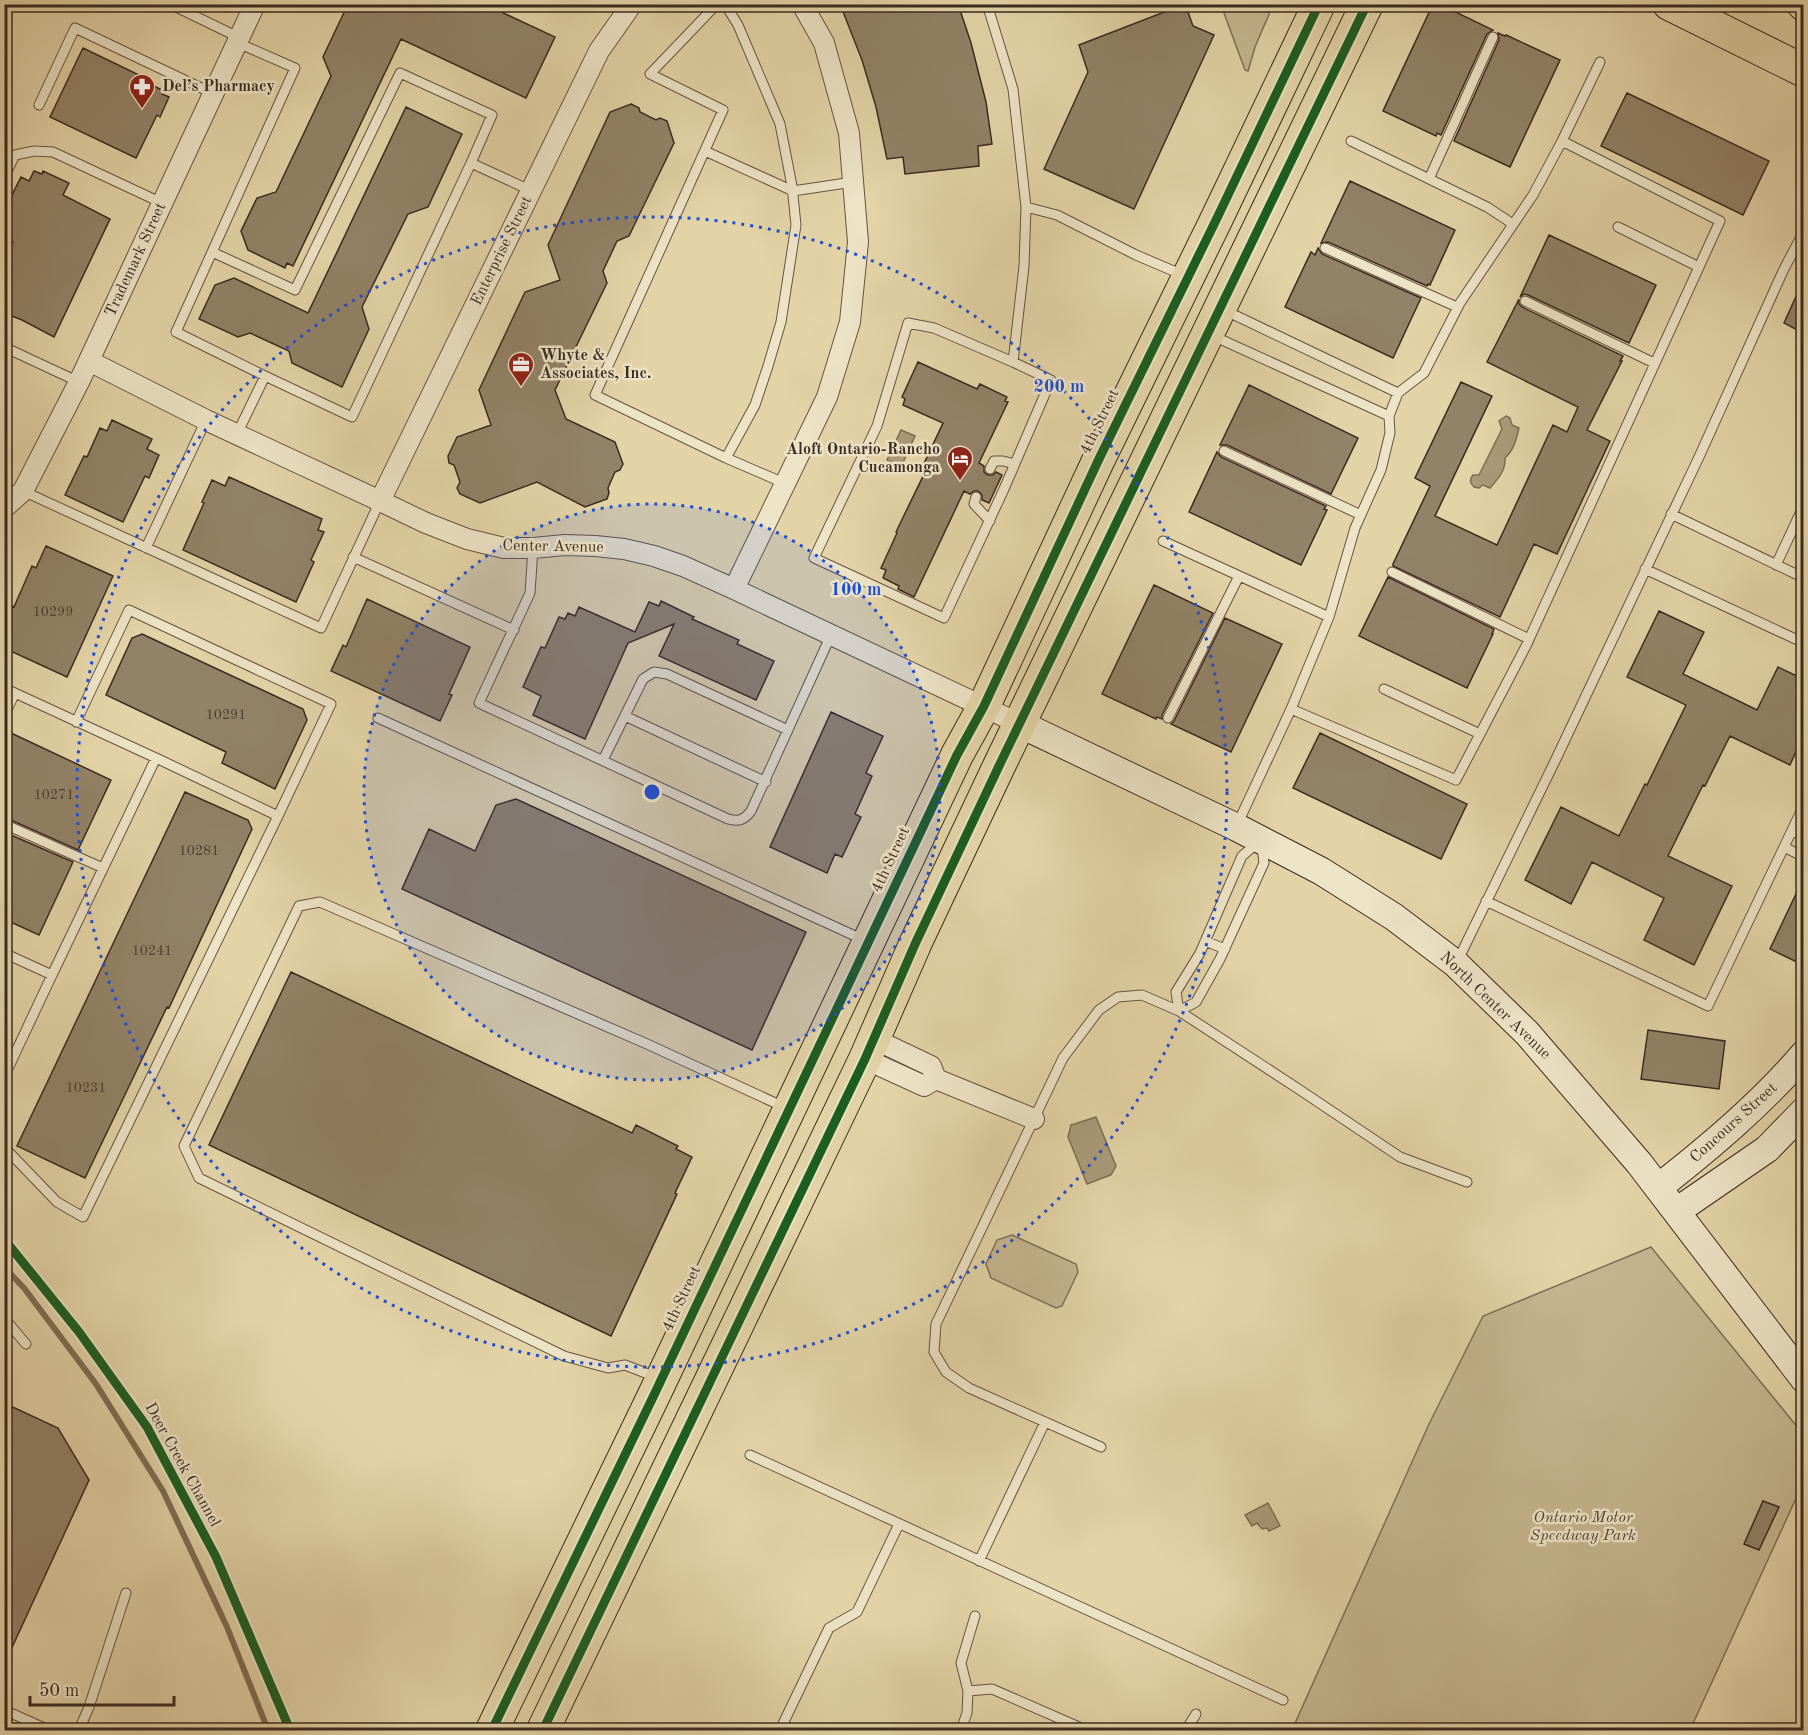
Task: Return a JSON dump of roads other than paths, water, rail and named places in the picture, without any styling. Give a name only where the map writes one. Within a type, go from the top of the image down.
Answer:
[{"type":"main road","name":"4th Street","points":[[492,1731],[957,755],[984,706],[1093,471],[1319,4]]},
{"type":"main road","points":[[543,1731],[869,1049],[916,942],[1366,4]]},
{"type":"main road","points":[[1669,4],[1803,71]]},
{"type":"street","name":"Trademark Street","points":[[4,508],[23,491],[79,382],[255,4]]},
{"type":"street","name":"Enterprise Street","points":[[380,501],[598,51],[632,4]]},
{"type":"street","points":[[734,589],[827,397],[850,321],[858,242],[849,133],[824,43],[802,4]]},
{"type":"street","name":"Center Avenue","points":[[89,361],[206,420],[426,523],[467,539],[504,548],[565,545],[624,549],[654,556],[683,566],[734,589],[1020,724]]},
{"type":"street","name":"North Center Avenue","points":[[1020,724],[1236,827],[1321,871],[1394,917],[1456,964],[1527,1033],[1659,1187],[1803,1379]]},
{"type":"street","points":[[869,1049],[924,1086],[936,1079],[1034,1119]]},
{"type":"street","name":"Concours Street","points":[[1659,1187],[1691,1162],[1779,1083],[1803,1054]]},
{"type":"street","name":"Concours Street","points":[[1677,1212],[1767,1149],[1803,1111]]},
{"type":"lane","points":[[170,4],[295,68],[212,252],[176,332],[352,417],[492,115],[400,73],[295,290],[212,252]]},
{"type":"lane","points":[[717,4],[650,74],[723,110],[596,395],[726,458],[784,483]]},
{"type":"lane","points":[[725,4],[738,25],[780,124],[793,191],[796,225],[781,322],[756,405],[726,458]]},
{"type":"lane","points":[[987,4],[1013,89],[1026,207],[1025,248],[1013,362]]},
{"type":"lane","points":[[39,105],[75,28],[214,94]]},
{"type":"lane","points":[[1429,179],[1493,37]]},
{"type":"lane","points":[[1236,827],[1291,709],[1329,617],[1355,528],[1381,470],[1390,433],[1389,416],[1398,393],[1424,373],[1457,308],[1533,195],[1600,62]]},
{"type":"lane","points":[[1351,141],[1487,207],[1513,224]]},
{"type":"lane","points":[[1291,709],[1456,780],[1529,639],[1720,221],[1562,141]]},
{"type":"lane","points":[[4,177],[15,155],[34,151],[53,152],[162,203]]},
{"type":"lane","points":[[705,151],[793,191],[853,182]]},
{"type":"lane","points":[[471,163],[532,191]]},
{"type":"lane","points":[[1026,207],[1057,215],[1136,255],[1188,278]]},
{"type":"lane","points":[[1618,227],[1698,267]]},
{"type":"lane","points":[[1456,964],[1555,761],[1803,231]]},
{"type":"lane","points":[[1324,248],[1457,308]]},
{"type":"lane","points":[[1525,301],[1654,363]]},
{"type":"lane","points":[[1215,321],[1398,393]]},
{"type":"lane","points":[[1215,321],[1389,416]]},
{"type":"lane","points":[[908,323],[934,328],[1051,380],[1015,464],[944,618],[814,558],[877,426],[908,323]]},
{"type":"lane","points":[[4,347],[79,382]]},
{"type":"lane","points":[[237,434],[265,376]]},
{"type":"lane","points":[[146,548],[206,420]]},
{"type":"lane","points":[[1224,452],[1361,515]]},
{"type":"lane","points":[[990,469],[994,461],[1015,464]]},
{"type":"lane","points":[[23,491],[321,628],[380,501]]},
{"type":"lane","points":[[976,497],[974,504],[990,521]]},
{"type":"lane","points":[[1776,565],[1803,505]]},
{"type":"lane","points":[[1671,514],[1803,578]]},
{"type":"lane","points":[[1163,541],[1329,617]]},
{"type":"lane","points":[[533,548],[530,593],[479,703],[728,819],[738,821],[746,818],[752,811],[831,635]]},
{"type":"lane","points":[[353,557],[514,630]]},
{"type":"lane","points":[[1645,568],[1803,643]]},
{"type":"lane","points":[[1392,572],[1529,639]]},
{"type":"lane","points":[[1168,718],[1239,576]]},
{"type":"lane","points":[[4,1147],[57,1202],[83,1217],[331,704],[129,610],[76,722]]},
{"type":"lane","points":[[603,760],[643,679],[654,672],[668,674],[788,730]]},
{"type":"lane","points":[[4,688],[278,816]]},
{"type":"lane","points":[[1384,689],[1480,734]]},
{"type":"lane","points":[[4,716],[15,693]]},
{"type":"lane","points":[[625,716],[766,782]]},
{"type":"lane","points":[[378,718],[868,942]]},
{"type":"lane","points":[[4,1077],[156,758]]},
{"type":"lane","points":[[1486,901],[1708,1006],[1803,806]]},
{"type":"lane","points":[[4,824],[103,868]]},
{"type":"lane","points":[[1792,830],[1803,836]]},
{"type":"lane","points":[[1179,1011],[1176,992],[1200,953],[1242,856],[1261,840]]},
{"type":"lane","points":[[1179,1011],[1196,1002],[1225,949],[1264,863],[1261,840]]},
{"type":"lane","points":[[1784,847],[1803,857]]},
{"type":"lane","points":[[661,1379],[625,1365],[608,1368],[564,1356],[199,1178],[184,1146],[298,906],[320,902],[647,1044],[789,1109]]},
{"type":"lane","points":[[1205,941],[1225,949]]},
{"type":"lane","points":[[4,953],[52,975]]},
{"type":"lane","points":[[1101,1447],[969,1388],[946,1372],[934,1352],[936,1324],[1063,1058],[1099,1010],[1118,998],[1142,995],[1179,1011],[1400,1157],[1467,1182]]},
{"type":"lane","points":[[4,1318],[26,1344]]},
{"type":"lane","points":[[979,1561],[1045,1422]]},
{"type":"lane","points":[[750,1455],[1283,1700]]},
{"type":"lane","points":[[780,1731],[829,1628],[857,1612],[899,1524]]},
{"type":"lane","points":[[79,1731],[126,1593]]},
{"type":"lane","points":[[961,1731],[967,1713],[968,1691],[961,1663],[975,1616]]},
{"type":"lane","points":[[968,1691],[992,1689],[1086,1731]]},
{"type":"lane","points":[[4,1710],[49,1731]]},
{"type":"lane","points":[[1186,1731],[1196,1714]]},
{"type":"waterway","points":[[4,1267],[24,1288],[96,1384],[163,1491],[227,1627],[268,1730]]},
{"type":"place","name":"Del’s Pharmacy","points":[[142,110]]},
{"type":"place","name":"Whyte & Associates, Inc.","points":[[521,388]]},
{"type":"place","name":"Aloft Ontario-Rancho Cucamonga","points":[[960,482]]},
{"type":"park label","name":"Ontario Motor Speedway Park","points":[[1583,1527]]}]
